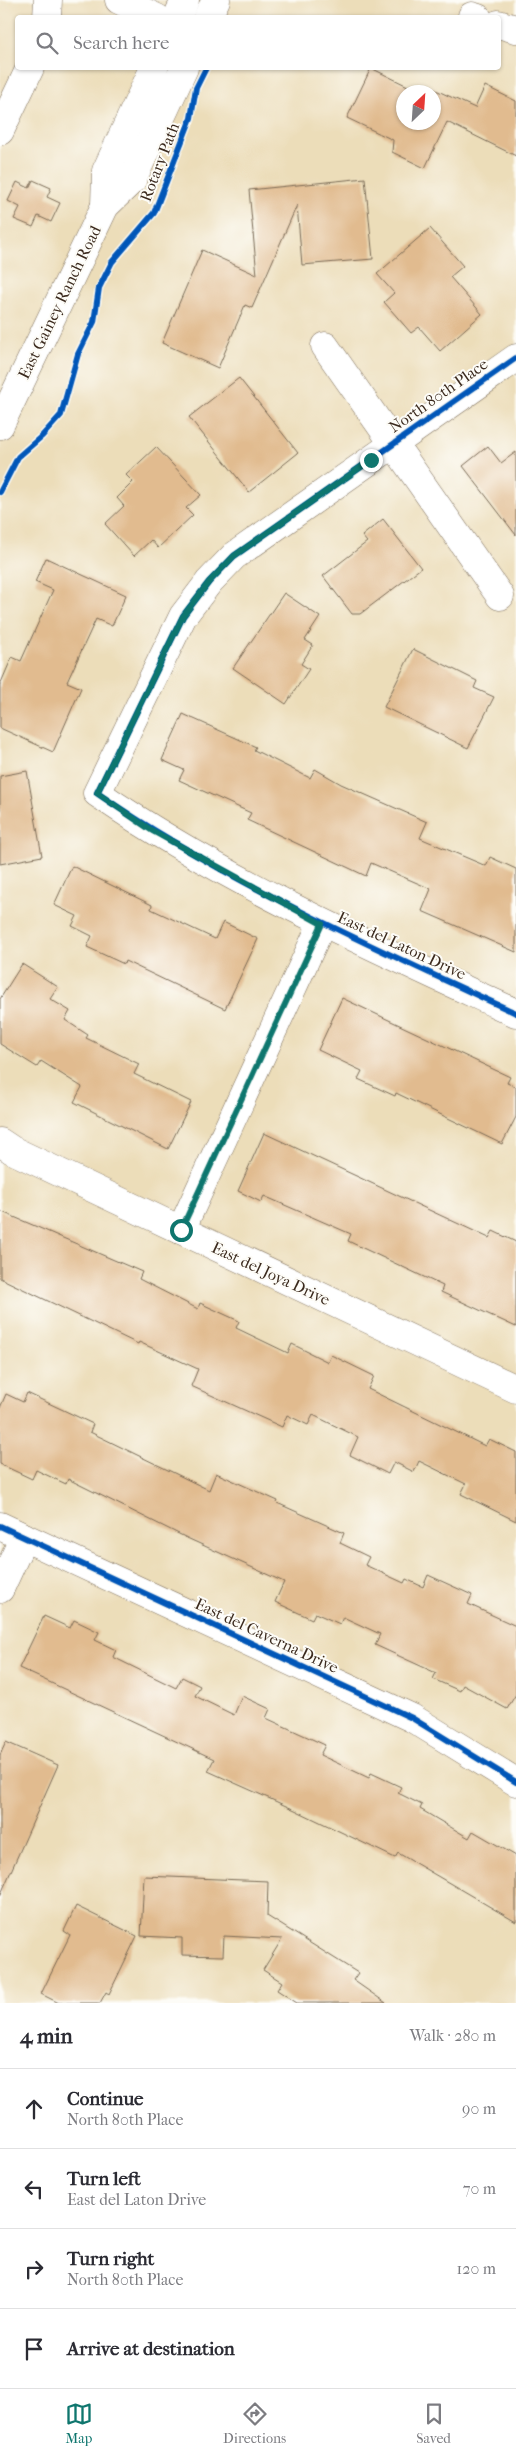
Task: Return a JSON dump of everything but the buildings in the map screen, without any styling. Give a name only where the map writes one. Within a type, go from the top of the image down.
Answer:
[{"type":"street","points":[[47,15],[48,0]]},
{"type":"street","points":[[119,0],[152,15]]},
{"type":"street","points":[[178,15],[185,0]]},
{"type":"street","points":[[208,15],[216,0]]},
{"type":"street","points":[[501,25],[516,29]]},
{"type":"street","points":[[0,131],[29,70]]},
{"type":"street","name":"East Gainey Ranch Road","points":[[105,206],[106,171],[153,70]]},
{"type":"street","name":"East Gainey Ranch Road","points":[[0,425],[105,206],[132,180],[183,70]]},
{"type":"street","name":"North 80th Place","points":[[325,346],[392,445],[500,596]]},
{"type":"street","name":"North 80th Place","points":[[97,793],[183,616],[209,582],[234,556],[516,358]]},
{"type":"street","name":"East del Laton Drive","points":[[97,793],[151,830],[322,924],[516,1013]]},
{"type":"street","points":[[181,1230],[322,924]]},
{"type":"street","name":"East del Joya Drive","points":[[0,1142],[12,1150],[516,1389]]},
{"type":"street","points":[[0,1589],[12,1532]]},
{"type":"street","name":"East del Caverna Drive","points":[[12,1532],[412,1718],[516,1782]]},
{"type":"cycle path","name":"Rotary Path","points":[[0,492],[18,457],[42,436],[61,415],[78,354],[94,322],[99,288],[112,262],[154,213],[191,118],[196,88],[205,70]]},
{"type":"cycle path","points":[[516,358],[234,556],[209,582],[183,616],[97,793],[147,826],[249,885],[355,938],[516,1013]]},
{"type":"cycle path","points":[[0,1526],[412,1718],[516,1782]]},
{"type":"route","points":[[181,1230],[322,924],[151,830],[97,793],[183,616],[209,582],[234,556],[371,460]]}]
